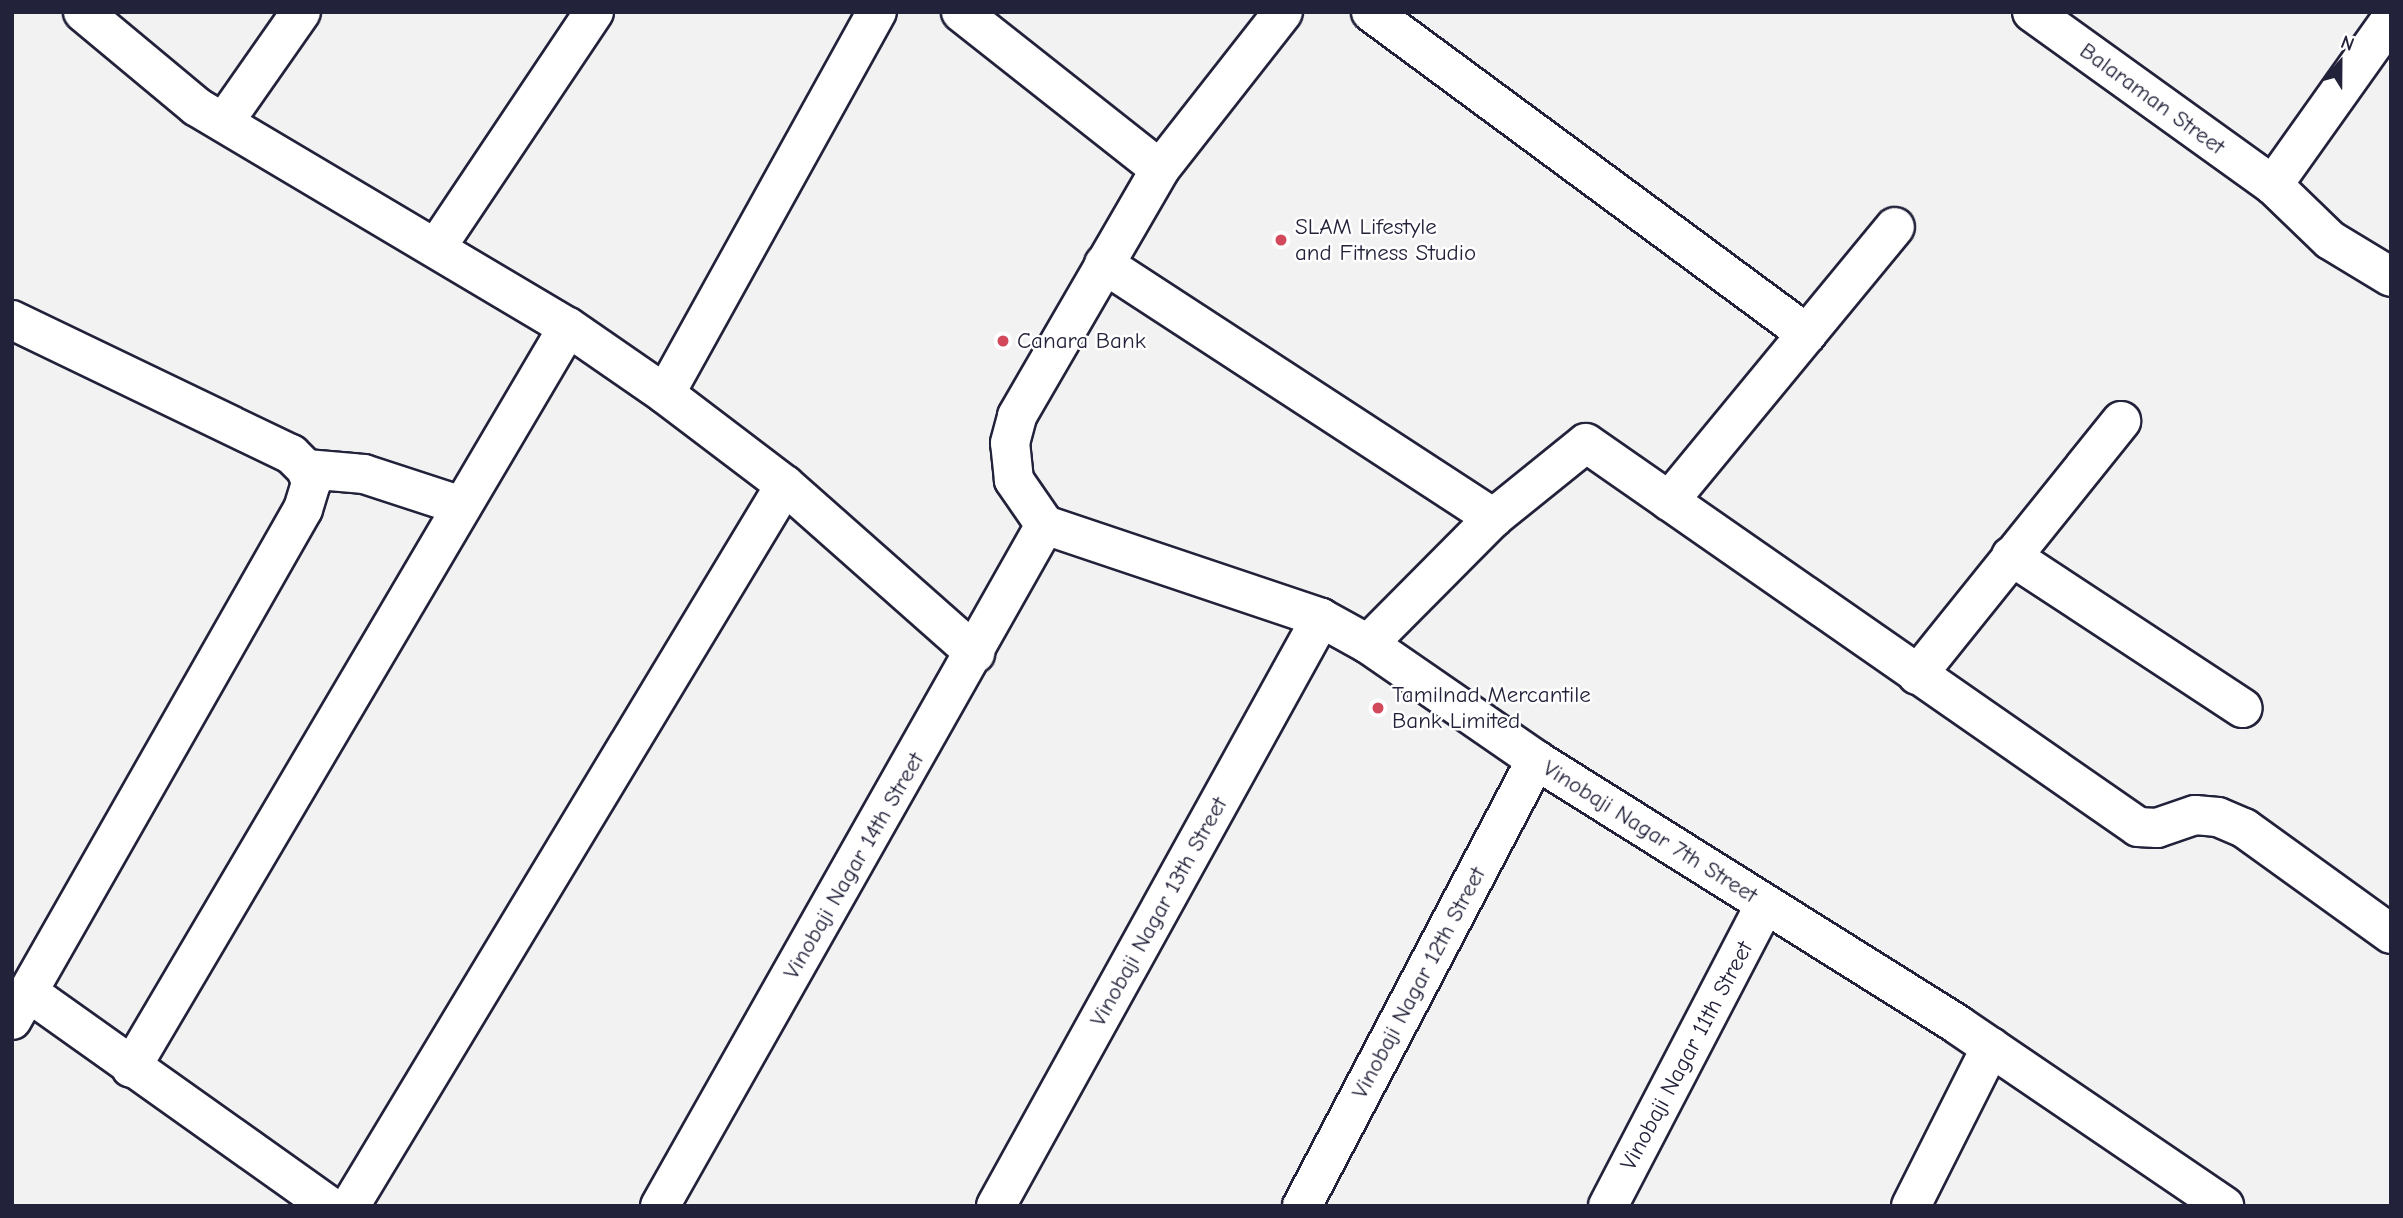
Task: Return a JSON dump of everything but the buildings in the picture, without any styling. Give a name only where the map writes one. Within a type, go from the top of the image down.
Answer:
[{"type":"street","points":[[83,12],[197,107],[568,327],[665,394],[785,485],[975,653]]},
{"type":"street","points":[[224,122],[301,12]]},
{"type":"street","points":[[436,248],[594,12]]},
{"type":"street","points":[[665,394],[877,12]]},
{"type":"street","points":[[961,12],[1160,169]]},
{"type":"street","points":[[1045,525],[1014,480],[1010,443],[1017,416],[1160,169],[1283,12]]},
{"type":"street","points":[[1371,12],[1807,334]]},
{"type":"street","name":"Balaraman Street","points":[[2032,12],[2273,185],[2330,240],[2385,275]]},
{"type":"street","points":[[2273,185],[2391,19]]},
{"type":"street","points":[[1669,501],[1895,227]]},
{"type":"street","points":[[1104,264],[1493,518]]},
{"type":"street","points":[[12,320],[291,454],[306,469],[311,483],[303,509],[20,1006],[131,1068],[311,1201]]},
{"type":"street","points":[[131,1068],[568,327]]},
{"type":"street","points":[[1917,675],[2121,421]]},
{"type":"street","points":[[1368,644],[1493,518],[1586,443],[2138,827],[2157,828],[2195,815],[2218,817],[2235,824],[2391,934]]},
{"type":"street","points":[[306,469],[363,474],[462,506]]},
{"type":"street","points":[[350,1206],[785,485]]},
{"type":"street","name":"Vinobaji Nagar 7th Street","points":[[1045,525],[1321,618],[1368,644],[1536,760],[1991,1047],[2224,1206]]},
{"type":"street","name":"Vinobaji Nagar 14th Street","points":[[660,1206],[1045,525]]},
{"type":"street","points":[[2011,556],[2242,708]]},
{"type":"street","name":"Vinobaji Nagar 13th Street","points":[[996,1206],[1321,618]]},
{"type":"street","name":"Vinobaji Nagar 12th Street","points":[[1302,1206],[1536,760]]},
{"type":"street","name":"Vinobaji Nagar 11th Street","points":[[1608,1206],[1765,905]]},
{"type":"street","points":[[1911,1206],[1991,1047]]},
{"type":"place","name":"SLAM Lifestyle and Fitness Studio","points":[[1281,240]]},
{"type":"place","name":"Canara Bank","points":[[1003,341]]},
{"type":"place","name":"Tamilnad Mercantile Bank Limited","points":[[1378,708]]}]
